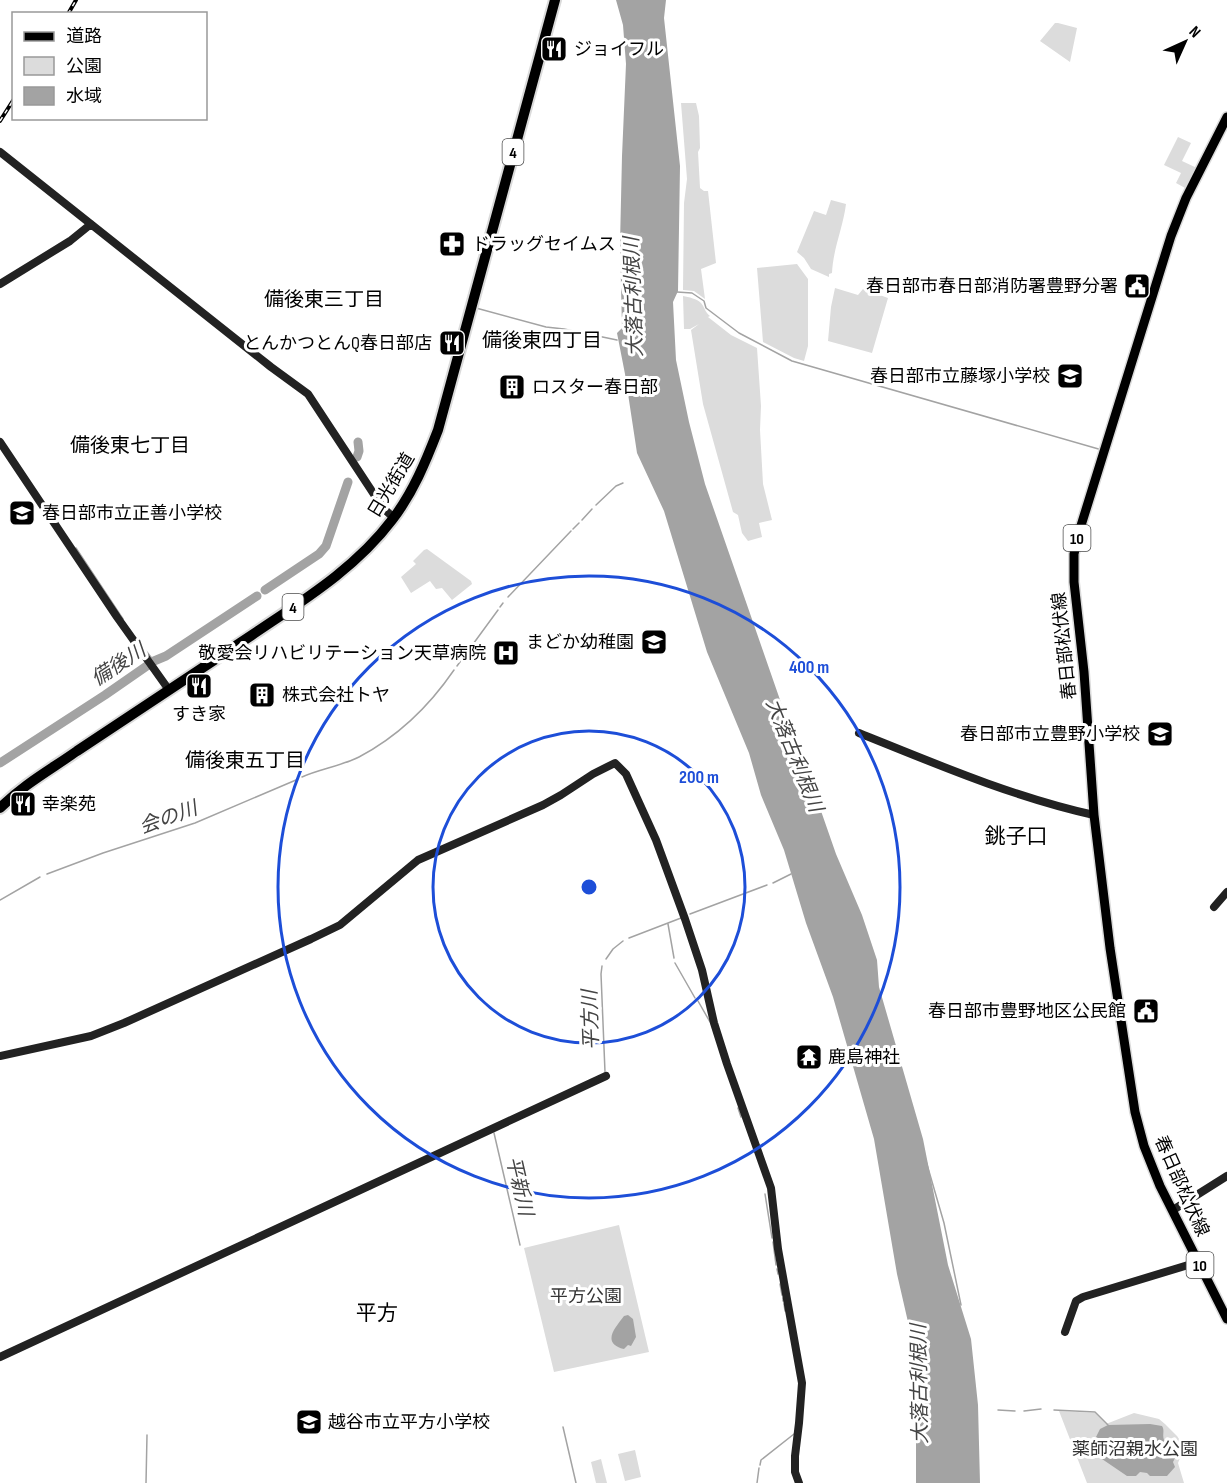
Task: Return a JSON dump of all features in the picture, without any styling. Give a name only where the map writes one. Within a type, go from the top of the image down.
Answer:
[{"type":"highway","name":"日光街道","points":[[0,808],[34,779],[335,577],[365,550],[394,518],[427,459],[438,430],[555,0]]},
{"type":"main road","name":"春日部松伏線","points":[[1227,117],[1186,198],[1171,236],[1076,542],[1074,562],[1094,815],[1132,1096],[1144,1146],[1160,1186],[1227,1319]]},
{"type":"street","points":[[0,152],[308,394],[383,508],[394,518]]},
{"type":"street","points":[[0,284],[70,241],[91,224]]},
{"type":"street","points":[[0,442],[102,596],[169,690]]},
{"type":"street","points":[[859,734],[1019,794],[1094,815]]},
{"type":"street","points":[[0,1056],[91,1036],[311,939],[340,925],[418,861],[543,805],[615,763],[626,774],[656,840],[685,919],[702,970],[714,1023],[727,1064],[771,1188],[778,1249],[801,1383],[800,1423],[795,1456],[795,1472],[799,1483]]},
{"type":"street","points":[[1214,907],[1227,892]]},
{"type":"street","points":[[0,1357],[606,1076]]},
{"type":"street","points":[[1173,1210],[1227,1176]]},
{"type":"street","points":[[1065,1332],[1076,1301],[1083,1297],[1198,1262]]},
{"type":"green space","points":[[1055,23],[1077,28],[1070,62],[1040,41]]},
{"type":"green space","points":[[681,103],[696,103],[699,116],[700,188],[708,191],[716,263],[701,269],[705,299],[694,291],[683,290],[684,203],[687,179]]},
{"type":"green space","points":[[1178,137],[1191,143],[1182,161],[1197,168],[1187,189],[1176,183],[1181,173],[1164,165]]},
{"type":"green space","points":[[831,200],[846,204],[832,273],[829,277],[811,269],[797,252],[814,211],[826,215]]},
{"type":"green space","points":[[797,264],[808,279],[808,346],[804,361],[763,342],[757,268]]},
{"type":"green space","points":[[835,288],[858,295],[863,289],[888,298],[872,353],[828,341]]},
{"type":"green space","points":[[683,296],[699,302],[710,316],[708,317],[731,335],[757,348],[763,484],[772,520],[759,523],[762,537],[748,541],[742,533],[738,515],[733,512],[703,404],[691,330],[699,324],[690,329],[684,329]]},
{"type":"green space","points":[[427,549],[472,584],[452,600],[442,588],[436,589],[430,581],[411,593],[401,577],[416,564],[413,561]]},
{"type":"green space","name":"平方公園","points":[[619,1225],[649,1352],[554,1372],[524,1248]]},
{"type":"green space","name":"薬師沼親水公園","points":[[1059,1411],[1095,1413],[1106,1424],[1134,1413],[1159,1419],[1183,1445],[1178,1463],[1184,1483],[1087,1483]]},
{"type":"green space","points":[[635,1450],[641,1477],[625,1481],[618,1454]]},
{"type":"green space","points":[[601,1459],[607,1483],[596,1483],[591,1462]]},
{"type":"water","name":"大落古利根川","points":[[616,0],[666,0],[664,18],[680,166],[678,291],[673,302],[676,360],[689,422],[705,484],[787,720],[877,960],[879,987],[923,1139],[948,1265],[971,1339],[978,1405],[980,1483],[916,1483],[916,1420],[908,1322],[897,1274],[874,1139],[833,997],[806,923],[784,850],[761,795],[749,753],[707,652],[664,511],[637,453],[617,333],[622,328],[620,244],[626,64],[623,25]]},
{"type":"water","points":[[628,1315],[633,1319],[636,1337],[631,1346],[628,1345],[624,1349],[613,1343],[612,1335],[624,1316]]},
{"type":"water","points":[[1108,1425],[1162,1426],[1164,1440],[1178,1448],[1173,1462],[1175,1467],[1167,1476],[1150,1476],[1140,1472],[1136,1476],[1127,1476],[1102,1459],[1094,1449],[1095,1439],[1100,1429]]},
{"type":"waterway","points":[[677,292],[692,293],[704,301],[706,308],[739,333],[792,361],[1102,450]]},
{"type":"waterway","name":"大落古利根川","points":[[476,308],[546,327],[617,340]]},
{"type":"waterway","name":"備後川","points":[[357,457],[358,442]]},
{"type":"waterway","name":"備後川","points":[[265,590],[319,554],[326,546],[348,482]]},
{"type":"waterway","name":"会の川","points":[[596,505],[616,486],[623,483]]},
{"type":"waterway","name":"会の川","points":[[582,520],[592,509]]},
{"type":"waterway","name":"会の川","points":[[573,529],[579,523]]},
{"type":"waterway","name":"会の川","points":[[508,597],[571,531]]},
{"type":"waterway","points":[[76,548],[123,619]]},
{"type":"waterway","name":"備後川","points":[[0,763],[257,596]]},
{"type":"waterway","name":"会の川","points":[[500,607],[503,603]]},
{"type":"waterway","name":"会の川","points":[[457,666],[498,610]]},
{"type":"waterway","points":[[143,647],[154,661]]},
{"type":"waterway","name":"会の川","points":[[302,777],[359,757],[386,740],[423,708],[454,670]]},
{"type":"waterway","name":"会の川","points":[[47,874],[195,823],[296,780]]},
{"type":"waterway","points":[[773,883],[791,874]]},
{"type":"waterway","name":"会の川","points":[[0,900],[40,877]]},
{"type":"waterway","name":"平方川","points":[[690,914],[767,885]]},
{"type":"waterway","name":"平方川","points":[[629,938],[681,918]]},
{"type":"waterway","name":"平方川","points":[[668,924],[674,958]]},
{"type":"waterway","name":"平方川","points":[[606,959],[623,941]]},
{"type":"waterway","name":"平方川","points":[[675,963],[695,998]]},
{"type":"waterway","name":"平方川","points":[[602,966],[605,1072]]},
{"type":"waterway","name":"平方川","points":[[698,1001],[710,1022]]},
{"type":"waterway","name":"平方川","points":[[738,1108],[741,1117]]},
{"type":"waterway","name":"平新川","points":[[494,1133],[520,1245]]},
{"type":"waterway","points":[[926,1161],[944,1223],[961,1305]]},
{"type":"waterway","name":"平方川","points":[[765,1194],[772,1238]]},
{"type":"waterway","name":"平方川","points":[[773,1242],[776,1265]]},
{"type":"waterway","name":"平方川","points":[[777,1269],[778,1274]]},
{"type":"waterway","name":"平方川","points":[[780,1284],[782,1295]]},
{"type":"waterway","name":"平方川","points":[[784,1304],[785,1311]]},
{"type":"waterway","points":[[1024,1411],[1041,1409]]},
{"type":"waterway","points":[[998,1410],[1015,1411]]},
{"type":"waterway","points":[[1054,1410],[1095,1412],[1108,1425]]},
{"type":"waterway","name":"平新川","points":[[563,1427],[576,1483]]},
{"type":"waterway","name":"平方川","points":[[760,1465],[761,1460],[794,1434]]},
{"type":"waterway","points":[[146,1483],[147,1435]]},
{"type":"waterway","points":[[757,1483],[759,1468]]},
{"type":"railway","points":[[69,12],[76,0]]},
{"type":"railway","points":[[0,121],[12,102]]},
{"type":"place","name":"ジョイフル","points":[[554,49]]},
{"type":"place","name":"ドラッグセイムス","points":[[452,244]]},
{"type":"place","name":"春日部市春日部消防署豊野分署","points":[[1137,286]]},
{"type":"place","name":"とんかつとんQ春日部店","points":[[452,343]]},
{"type":"place","name":"春日部市立藤塚小学校","points":[[1070,376]]},
{"type":"place","name":"ロスター春日部","points":[[512,387]]},
{"type":"place","name":"春日部市立正善小学校","points":[[22,513]]},
{"type":"place","name":"まどか幼稚園","points":[[654,642]]},
{"type":"place","name":"敬愛会リハビリテーション天草病院","points":[[506,653]]},
{"type":"place","name":"すき家","points":[[199,686]]},
{"type":"place","name":"株式会社トヤ","points":[[262,695]]},
{"type":"place","name":"春日部市立豊野小学校","points":[[1160,734]]},
{"type":"place","name":"幸楽苑","points":[[23,804]]},
{"type":"place","name":"春日部市豊野地区公民館","points":[[1146,1011]]},
{"type":"place","name":"鹿島神社","points":[[809,1057]]},
{"type":"place","name":"越谷市立平方小学校","points":[[309,1422]]},
{"type":"district","name":"備後東三丁目","points":[[324,299]]},
{"type":"district","name":"備後東四丁目","points":[[542,340]]},
{"type":"district","name":"備後東七丁目","points":[[130,445]]},
{"type":"district","name":"備後東五丁目","points":[[245,760]]},
{"type":"district","name":"銚子口","points":[[1016,836]]},
{"type":"district","name":"平方","points":[[377,1313]]}]
